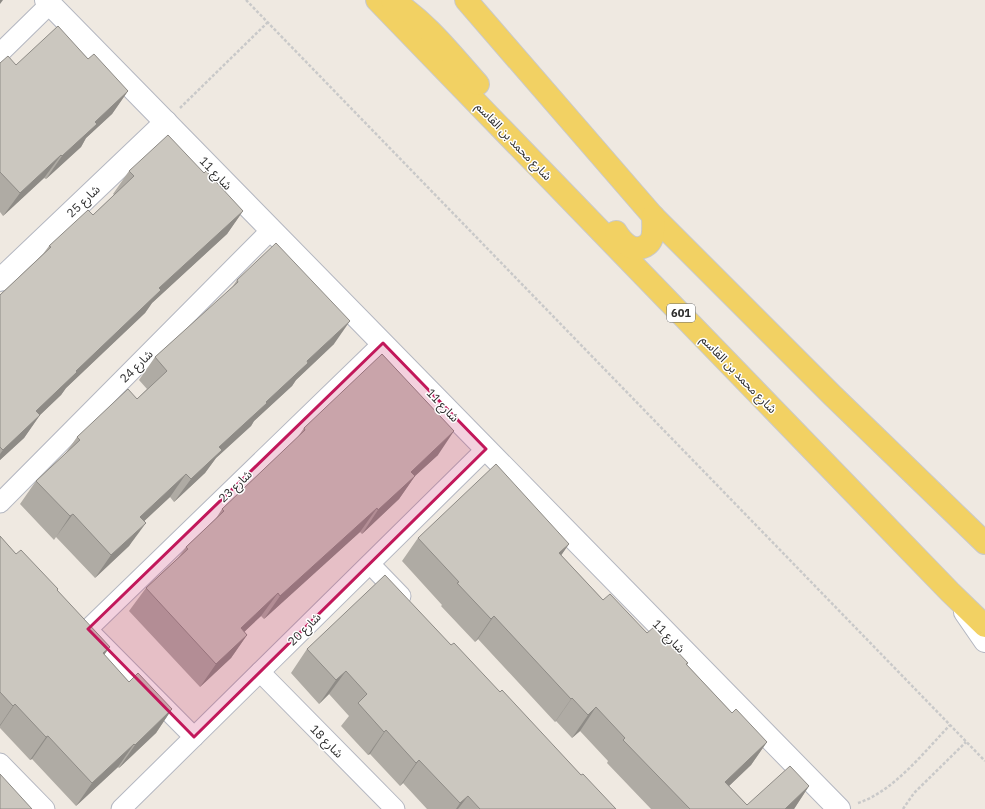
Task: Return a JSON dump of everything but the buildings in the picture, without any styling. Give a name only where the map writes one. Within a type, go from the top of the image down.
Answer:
[{"type":"main road","name":"شارع محمد بن القاسم","points":[[377,0],[950,592],[985,626]]},
{"type":"main road","points":[[392,0],[413,15],[428,29],[628,246],[642,248],[649,244],[652,237],[653,216]]},
{"type":"main road","points":[[466,0],[653,216],[833,396],[985,543]]},
{"type":"street","points":[[0,53],[48,2]]},
{"type":"street","name":"شارع 11","points":[[48,2],[486,449],[848,806]]},
{"type":"street","name":"شارع 25","points":[[0,280],[166,122]]},
{"type":"street","name":"شارع 24","points":[[0,502],[272,230]]},
{"type":"street","name":"شارع 23","points":[[194,737],[82,624],[383,343]]},
{"type":"street","points":[[833,396],[985,535]]},
{"type":"street","name":"شارع 20","points":[[121,809],[486,449]]},
{"type":"street","points":[[370,564],[414,610]]},
{"type":"street","points":[[950,592],[985,641]]},
{"type":"street","name":"شارع 18","points":[[260,672],[395,809]]},
{"type":"street","points":[[0,763],[45,809]]},
{"type":"path","points":[[246,0],[985,761]]},
{"type":"path","points":[[166,122],[268,22]]},
{"type":"path","points":[[848,806],[882,791],[898,778],[950,725]]},
{"type":"path","points":[[903,809],[914,793],[966,742]]},
{"type":"highlighted area","points":[[383,343],[486,449],[194,737],[88,629]]}]
